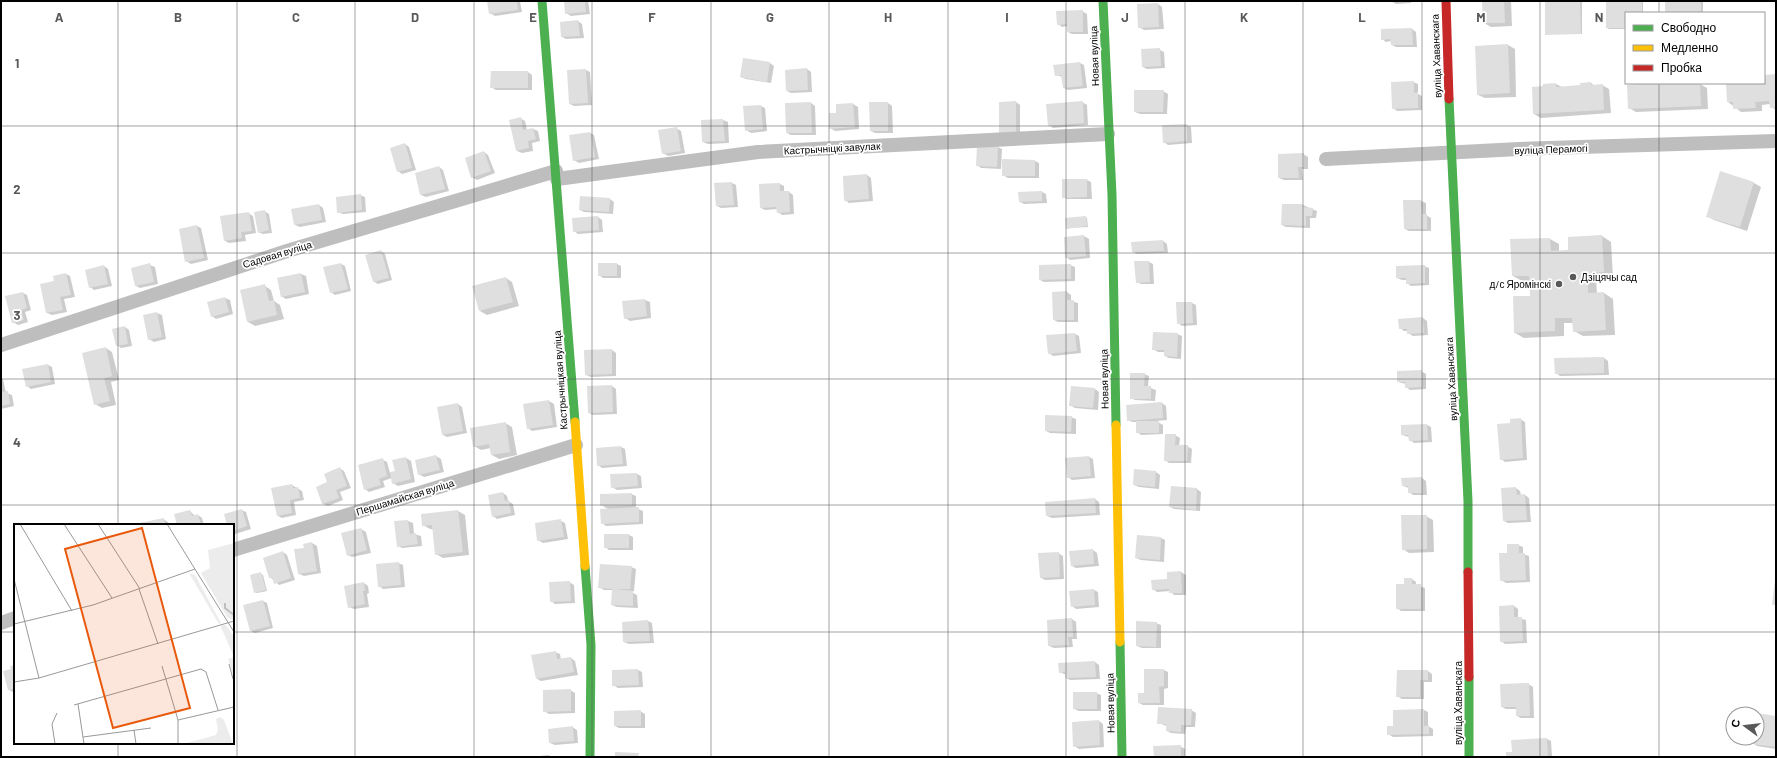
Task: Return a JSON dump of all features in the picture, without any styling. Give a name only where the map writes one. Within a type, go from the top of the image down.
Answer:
[{"type":"street","name":"Кастрычніцкая вуліца","points":[[542,1],[557,175],[591,645],[590,757]]},
{"type":"street","name":"Новая вуліца","points":[[1103,1],[1112,195],[1122,757]]},
{"type":"street","name":"вуліца Хаванскага","points":[[1446,1],[1450,153],[1468,501],[1469,757]]},
{"type":"street","name":"Кастрычніцкі завулак","points":[[557,175],[758,152],[1108,134]]},
{"type":"street","name":"вуліца Перамогі","points":[[1326,159],[1519,149],[1776,141]]},
{"type":"street","name":"Садовая вуліца","points":[[1,345],[287,251],[557,175]]},
{"type":"street","name":"Першамайская вуліца","points":[[234,550],[576,445]]},
{"type":"street","points":[[1,623],[14,618]]},
{"type":"building","points":[[487,1],[517,1],[518,10],[489,14]]},
{"type":"building","points":[[564,1],[585,1],[586,12],[565,14]]},
{"type":"building","points":[[1482,1],[1504,1],[1505,23],[1483,23]]},
{"type":"building","points":[[1545,1],[1580,1],[1581,34],[1545,35]]},
{"type":"building","points":[[1606,1],[1642,1],[1642,12],[1625,12],[1625,28],[1606,28]]},
{"type":"building","points":[[1665,1],[1701,1],[1701,12],[1665,12]]},
{"type":"building","points":[[1158,3],[1159,27],[1138,28],[1137,4]]},
{"type":"building","points":[[1083,10],[1083,32],[1067,32],[1067,24],[1057,25],[1056,11]]},
{"type":"building","points":[[578,20],[580,36],[561,37],[560,22]]},
{"type":"building","points":[[1412,28],[1413,45],[1391,45],[1390,39],[1381,40],[1381,29]]},
{"type":"building","points":[[1508,44],[1510,93],[1477,95],[1475,46]]},
{"type":"building","points":[[1160,48],[1161,66],[1142,67],[1141,49]]},
{"type":"building","points":[[743,58],[770,62],[767,82],[740,77]]},
{"type":"building","points":[[1080,62],[1083,86],[1063,88],[1061,75],[1055,76],[1053,65]]},
{"type":"building","points":[[807,68],[808,90],[786,91],[785,70]]},
{"type":"building","points":[[586,69],[588,103],[569,104],[567,70]]},
{"type":"building","points":[[491,71],[528,71],[528,88],[490,88]]},
{"type":"building","points":[[1776,74],[1776,108],[1770,108],[1769,101],[1755,102],[1756,108],[1733,109],[1733,102],[1727,102],[1726,84],[1765,84],[1765,75]]},
{"type":"building","points":[[1414,81],[1414,93],[1418,92],[1418,108],[1392,109],[1391,82]]},
{"type":"building","points":[[1591,82],[1591,85],[1603,84],[1604,110],[1533,114],[1532,87],[1556,83],[1556,87],[1580,85],[1580,83]]},
{"type":"building","points":[[1700,84],[1701,106],[1628,109],[1627,85]]},
{"type":"building","points":[[1134,90],[1164,90],[1163,112],[1134,112]]},
{"type":"building","points":[[1016,101],[1016,133],[999,133],[999,102]]},
{"type":"building","points":[[1083,101],[1084,123],[1048,126],[1046,104]]},
{"type":"building","points":[[811,102],[812,133],[786,133],[785,103]]},
{"type":"building","points":[[869,102],[888,102],[888,131],[870,131]]},
{"type":"building","points":[[853,103],[855,127],[829,129],[829,113],[836,113],[836,104]]},
{"type":"building","points":[[761,105],[763,129],[745,131],[743,106]]},
{"type":"building","points":[[521,117],[523,130],[533,128],[536,139],[528,141],[529,148],[516,151],[509,120]]},
{"type":"building","points":[[723,119],[725,141],[702,142],[701,120]]},
{"type":"building","points":[[1187,124],[1187,141],[1163,143],[1162,125]]},
{"type":"building","points":[[677,127],[681,151],[662,154],[658,130]]},
{"type":"building","points":[[590,132],[595,157],[573,161],[569,135]]},
{"type":"building","points":[[405,143],[412,168],[397,172],[390,148]]},
{"type":"building","points":[[977,145],[998,146],[997,167],[976,166]]},
{"type":"building","points":[[484,151],[491,171],[471,178],[465,158]]},
{"type":"building","points":[[1304,153],[1304,167],[1298,167],[1299,178],[1278,178],[1278,154]]},
{"type":"building","points":[[1002,159],[1035,160],[1035,176],[1002,176]]},
{"type":"building","points":[[439,166],[445,189],[420,195],[415,173]]},
{"type":"building","points":[[1720,171],[1754,182],[1740,227],[1706,217]]},
{"type":"building","points":[[867,174],[869,199],[844,201],[843,176]]},
{"type":"building","points":[[1062,179],[1087,179],[1087,197],[1062,198]]},
{"type":"building","points":[[732,182],[734,205],[716,206],[714,183]]},
{"type":"building","points":[[780,183],[780,191],[789,191],[790,212],[777,213],[776,207],[760,208],[759,184]]},
{"type":"building","points":[[1042,191],[1042,201],[1019,202],[1018,192]]},
{"type":"building","points":[[361,194],[362,210],[337,213],[336,197]]},
{"type":"building","points":[[580,196],[610,198],[609,212],[579,210]]},
{"type":"building","points":[[1403,200],[1421,200],[1422,214],[1427,214],[1427,229],[1404,229]]},
{"type":"building","points":[[319,204],[322,220],[294,225],[291,209]]},
{"type":"building","points":[[1282,204],[1303,204],[1303,207],[1313,208],[1312,216],[1306,216],[1306,226],[1281,225]]},
{"type":"building","points":[[265,210],[269,230],[258,233],[254,212]]},
{"type":"building","points":[[249,212],[252,231],[241,232],[242,238],[224,241],[220,216]]},
{"type":"building","points":[[598,216],[599,230],[573,232],[572,218]]},
{"type":"building","points":[[1086,216],[1087,226],[1066,229],[1065,218]]},
{"type":"building","points":[[197,225],[204,258],[185,262],[179,229]]},
{"type":"building","points":[[1084,235],[1086,256],[1065,258],[1064,237]]},
{"type":"building","name":"д/с Яромінскі","points":[[1602,235],[1604,272],[1588,273],[1588,293],[1604,292],[1606,330],[1573,332],[1572,318],[1555,318],[1555,331],[1514,333],[1513,296],[1530,296],[1529,276],[1512,276],[1510,239],[1550,238],[1551,251],[1568,250],[1568,237]]},
{"type":"building","points":[[1163,240],[1164,251],[1132,252],[1131,242]]},
{"type":"building","points":[[381,250],[389,278],[373,282],[365,255]]},
{"type":"building","points":[[1134,261],[1149,261],[1150,282],[1136,283]]},
{"type":"building","points":[[150,263],[154,282],[135,286],[131,268]]},
{"type":"building","points":[[341,263],[348,289],[330,293],[323,267]]},
{"type":"building","points":[[598,263],[617,263],[617,276],[598,276]]},
{"type":"building","points":[[1071,264],[1071,279],[1039,280],[1039,265]]},
{"type":"building","points":[[104,265],[108,284],[89,288],[85,270]]},
{"type":"building","points":[[1425,265],[1425,283],[1406,284],[1406,278],[1396,278],[1396,266]]},
{"type":"building","points":[[66,273],[71,295],[60,297],[63,310],[46,313],[40,284],[54,281],[53,276]]},
{"type":"building","points":[[301,273],[305,292],[281,297],[277,278]]},
{"type":"building","points":[[506,277],[513,302],[479,311],[472,286]]},
{"type":"building","points":[[265,284],[269,301],[274,300],[277,315],[247,322],[240,290]]},
{"type":"building","points":[[1067,291],[1067,300],[1074,300],[1074,320],[1053,320],[1052,292]]},
{"type":"building","points":[[23,292],[27,308],[21,310],[24,320],[12,323],[5,296]]},
{"type":"building","points":[[225,297],[229,312],[211,317],[207,302]]},
{"type":"building","points":[[645,299],[647,316],[624,319],[622,301]]},
{"type":"building","points":[[1176,302],[1192,302],[1193,323],[1177,324]]},
{"type":"building","points":[[157,312],[162,337],[148,340],[143,315]]},
{"type":"building","points":[[1423,317],[1424,333],[1407,334],[1407,329],[1399,329],[1398,319]]},
{"type":"building","points":[[125,326],[128,344],[116,346],[112,329]]},
{"type":"building","points":[[1153,332],[1178,333],[1177,357],[1164,356],[1164,350],[1152,350]]},
{"type":"building","points":[[1075,333],[1077,351],[1048,354],[1046,335]]},
{"type":"building","points":[[106,347],[112,376],[104,378],[110,401],[94,405],[82,353]]},
{"type":"building","points":[[612,349],[612,374],[585,375],[584,350]]},
{"type":"building","points":[[1604,357],[1604,373],[1555,374],[1554,358]]},
{"type":"building","points":[[48,364],[51,382],[26,387],[22,369]]},
{"type":"building","points":[[1422,370],[1422,387],[1405,388],[1405,382],[1397,382],[1397,371]]},
{"type":"building","points":[[1130,373],[1145,373],[1144,386],[1151,386],[1151,399],[1130,399]]},
{"type":"building","points":[[612,385],[613,412],[588,413],[587,386]]},
{"type":"building","points":[[1071,386],[1095,388],[1093,408],[1069,406]]},
{"type":"building","points":[[1,390],[2,392],[8,391],[10,404],[1,406]]},
{"type":"building","points":[[549,400],[553,425],[527,429],[523,404]]},
{"type":"building","points":[[1162,402],[1163,418],[1127,421],[1126,405]]},
{"type":"building","points":[[458,403],[463,431],[442,435],[437,407]]},
{"type":"building","points":[[1045,415],[1072,416],[1071,432],[1045,431]]},
{"type":"building","points":[[1521,418],[1523,458],[1500,460],[1497,424],[1510,423],[1510,419]]},
{"type":"building","points":[[1136,421],[1159,421],[1159,433],[1136,433]]},
{"type":"building","points":[[506,422],[510,452],[491,455],[489,444],[473,447],[470,428]]},
{"type":"building","points":[[1427,424],[1428,440],[1409,441],[1408,435],[1401,435],[1401,425]]},
{"type":"building","points":[[1165,434],[1176,434],[1175,445],[1188,445],[1187,461],[1164,461]]},
{"type":"building","points":[[621,446],[623,464],[597,466],[596,448]]},
{"type":"building","points":[[436,455],[440,470],[418,475],[415,460]]},
{"type":"building","points":[[1089,456],[1091,476],[1067,478],[1065,458]]},
{"type":"building","points":[[406,457],[411,479],[392,484],[390,472],[395,471],[392,460]]},
{"type":"building","points":[[383,458],[387,476],[379,479],[381,485],[364,490],[358,465]]},
{"type":"building","points":[[340,467],[347,486],[336,490],[339,498],[322,504],[316,487],[327,482],[324,474]]},
{"type":"building","points":[[1134,469],[1156,471],[1155,487],[1133,485]]},
{"type":"building","points":[[637,473],[638,486],[611,488],[610,474]]},
{"type":"building","points":[[1422,477],[1422,493],[1408,493],[1408,486],[1402,486],[1401,478]]},
{"type":"building","points":[[292,484],[293,488],[298,487],[300,498],[290,500],[292,513],[277,516],[271,488]]},
{"type":"building","points":[[1171,486],[1197,488],[1196,510],[1169,507]]},
{"type":"building","points":[[1516,487],[1517,495],[1525,494],[1527,520],[1503,521],[1501,488]]},
{"type":"building","points":[[503,492],[505,501],[509,500],[511,513],[492,517],[488,495]]},
{"type":"building","points":[[632,493],[632,505],[600,506],[600,494]]},
{"type":"building","points":[[1095,498],[1096,513],[1046,516],[1045,502]]},
{"type":"building","points":[[639,507],[639,522],[601,524],[600,509]]},
{"type":"building","points":[[242,509],[247,526],[234,531],[234,524],[227,524],[224,514]]},
{"type":"building","points":[[190,510],[192,516],[198,514],[201,524],[177,524],[174,514]]},
{"type":"building","points":[[458,510],[463,552],[435,555],[432,525],[422,526],[421,514]]},
{"type":"building","points":[[1401,515],[1427,515],[1427,549],[1402,550]]},
{"type":"building","points":[[164,518],[165,524],[140,524]]},
{"type":"building","points":[[561,519],[564,537],[537,541],[535,523]]},
{"type":"building","points":[[408,520],[410,534],[416,533],[418,544],[397,547],[394,521]]},
{"type":"building","points":[[361,528],[367,550],[347,556],[341,533]]},
{"type":"building","points":[[604,534],[629,534],[629,548],[604,548]]},
{"type":"building","points":[[1137,535],[1161,537],[1160,560],[1135,558]]},
{"type":"building","points":[[312,542],[317,571],[298,574],[294,549],[304,548],[303,544]]},
{"type":"building","points":[[1507,544],[1519,544],[1519,553],[1525,553],[1526,580],[1500,581],[1499,553],[1507,553]]},
{"type":"building","points":[[1093,549],[1094,564],[1071,566],[1069,551]]},
{"type":"building","points":[[283,551],[291,578],[274,584],[272,577],[269,578],[263,558]]},
{"type":"building","points":[[1059,552],[1060,577],[1040,578],[1038,553]]},
{"type":"building","points":[[399,562],[401,585],[378,587],[376,564]]},
{"type":"building","points":[[600,564],[632,566],[630,589],[615,589],[633,591],[633,606],[611,605],[612,589],[598,588]]},
{"type":"building","points":[[1181,571],[1182,593],[1169,593],[1169,589],[1152,590],[1151,580],[1167,579],[1167,572]]},
{"type":"building","points":[[261,572],[266,590],[254,593],[250,575]]},
{"type":"building","points":[[1404,578],[1412,578],[1412,584],[1421,584],[1421,609],[1396,609],[1396,584],[1404,584]]},
{"type":"building","points":[[1775,580],[1776,605],[1772,605]]},
{"type":"building","points":[[570,581],[571,601],[550,602],[549,582]]},
{"type":"building","points":[[364,582],[365,591],[363,591],[365,604],[348,608],[344,586]]},
{"type":"building","points":[[1094,589],[1095,605],[1071,607],[1069,591]]},
{"type":"building","points":[[263,600],[270,626],[250,631],[243,605]]},
{"type":"building","points":[[1514,605],[1514,617],[1522,617],[1523,641],[1500,642],[1499,606]]},
{"type":"building","points":[[1072,618],[1073,637],[1068,637],[1069,645],[1048,646],[1047,620]]},
{"type":"building","points":[[648,620],[650,641],[623,642],[622,622]]},
{"type":"building","points":[[1136,621],[1157,622],[1156,647],[1136,646]]},
{"type":"building","points":[[556,651],[557,659],[571,657],[574,672],[536,679],[531,655]]},
{"type":"building","points":[[1095,661],[1096,677],[1065,678],[1065,672],[1059,673],[1058,663]]},
{"type":"building","points":[[14,665],[14,689],[8,690],[3,671],[11,669],[10,666]]},
{"type":"building","points":[[638,669],[639,685],[612,686],[612,670]]},
{"type":"building","points":[[1144,669],[1164,669],[1164,686],[1159,687],[1160,703],[1138,703],[1138,693],[1144,693]]},
{"type":"building","points":[[1397,670],[1428,670],[1428,680],[1420,680],[1420,697],[1396,697]]},
{"type":"building","points":[[1529,683],[1530,716],[1516,716],[1516,707],[1501,707],[1500,684]]},
{"type":"building","points":[[571,689],[571,711],[543,712],[543,690]]},
{"type":"building","points":[[1073,692],[1097,692],[1097,709],[1073,709]]},
{"type":"building","points":[[1158,707],[1192,709],[1191,725],[1181,725],[1181,732],[1166,731],[1166,724],[1157,724]]},
{"type":"building","points":[[1424,709],[1424,726],[1429,725],[1429,734],[1387,735],[1387,726],[1393,726],[1393,710]]},
{"type":"building","points":[[641,710],[641,726],[614,726],[614,711]]},
{"type":"building","points":[[1765,714],[1776,716],[1776,747],[1765,746]]},
{"type":"building","points":[[1099,720],[1100,745],[1073,747],[1072,722]]},
{"type":"building","points":[[573,726],[574,741],[549,743],[548,729]]},
{"type":"building","points":[[1547,738],[1548,757],[1506,757],[1506,752],[1512,752],[1511,740]]},
{"type":"building","points":[[1181,745],[1181,757],[1154,757],[1153,746]]},
{"type":"building","points":[[615,752],[639,753],[638,757],[615,757]]},
{"type":"traffic: fast","points":[[542,1],[575,422]]},
{"type":"traffic: fast","points":[[1103,1],[1112,195],[1116,425]]},
{"type":"traffic: fast","points":[[1449,99],[1468,501],[1468,572]]},
{"type":"traffic: fast","points":[[585,566],[591,645],[590,757]]},
{"type":"traffic: fast","points":[[1120,642],[1122,757]]},
{"type":"traffic: fast","points":[[1469,677],[1469,757]]},
{"type":"traffic: slow","points":[[575,422],[585,566]]},
{"type":"traffic: slow","points":[[1116,425],[1120,642]]},
{"type":"traffic: jam","points":[[1446,1],[1449,99]]},
{"type":"traffic: jam","points":[[1468,572],[1469,677]]},
{"type":"place","name":"Дзіцячы сад","points":[[1573,277]]},
{"type":"place","name":"д/с Яромінскі","points":[[1559,284]]}]
